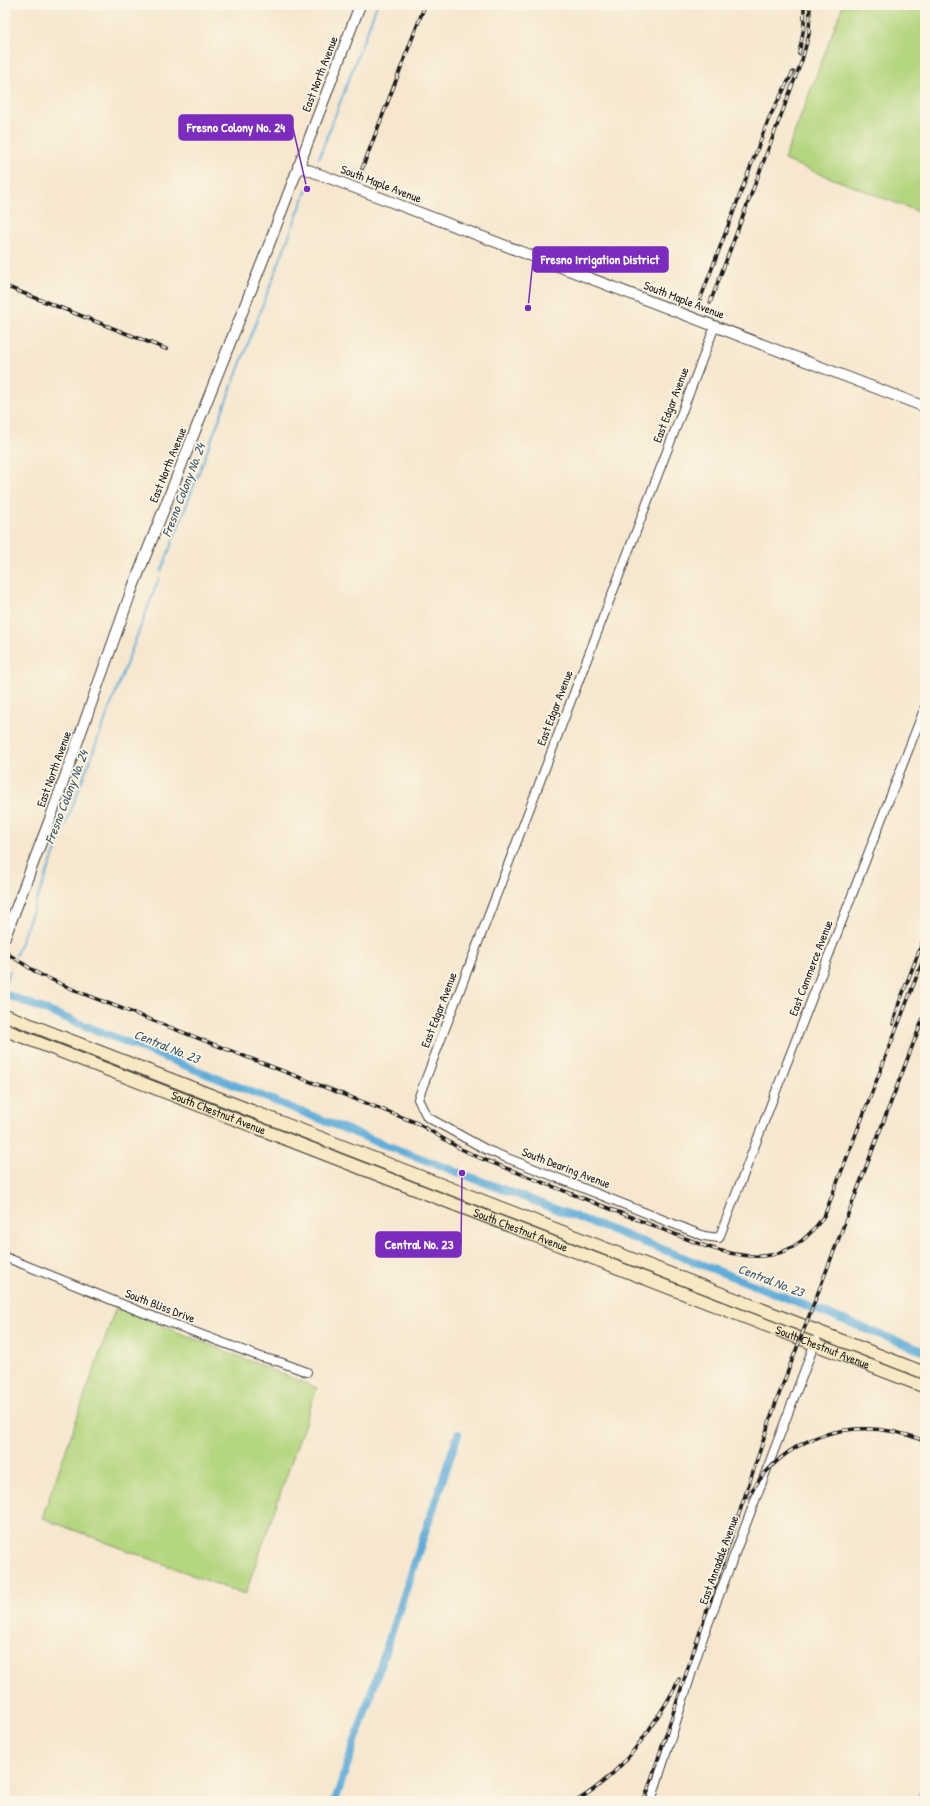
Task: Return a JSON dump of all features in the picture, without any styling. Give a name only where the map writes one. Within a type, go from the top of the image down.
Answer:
[{"type":"main road","name":"South Chestnut Avenue","points":[[5,1015],[925,1373]]},
{"type":"main road","name":"South Chestnut Avenue","points":[[5,1030],[925,1387]]},
{"type":"main road","points":[[388,1178],[392,1166]]},
{"type":"street","name":"East North Avenue","points":[[5,937],[52,812],[126,606],[262,262],[360,5]]},
{"type":"street","name":"South Maple Avenue","points":[[298,166],[925,407]]},
{"type":"street","name":"East Edgar Avenue","points":[[418,1098],[715,326]]},
{"type":"street","name":"East Commerce Avenue","points":[[719,1238],[925,707]]},
{"type":"street","name":"South Dearing Avenue","points":[[418,1098],[428,1118],[487,1150],[704,1236],[719,1238]]},
{"type":"street","name":"South Bliss Drive","points":[[5,1257],[144,1313],[261,1357],[307,1372]]},
{"type":"street","name":"East Annadale Avenue","points":[[651,1801],[702,1640],[819,1331]]},
{"type":"green space","points":[[843,5],[925,5],[925,214],[784,160]]},
{"type":"green space","points":[[116,1307],[317,1388],[245,1595],[42,1518]]},
{"type":"waterway","name":"Fresno Colony No. 24","points":[[319,158],[377,5]]},
{"type":"waterway","name":"Fresno Colony No. 24","points":[[161,572],[307,189]]},
{"type":"waterway","name":"Fresno Colony No. 24","points":[[16,955],[159,578]]},
{"type":"waterway","name":"Fresno Colony No. 24","points":[[6,981],[10,971]]},
{"type":"waterway","name":"Central No. 23","points":[[5,994],[388,1146],[672,1253],[925,1352]]},
{"type":"waterway","points":[[335,1801],[458,1434]]},
{"type":"waterway","points":[[918,1801],[925,1779]]},
{"type":"railway","points":[[362,169],[425,5]]},
{"type":"railway","points":[[799,54],[804,27],[804,5]]},
{"type":"railway","points":[[710,303],[802,60],[809,34],[810,5]]},
{"type":"railway","points":[[700,300],[769,118],[793,72]]},
{"type":"railway","points":[[5,286],[166,349]]},
{"type":"railway","points":[[893,1024],[899,1003],[925,936]]},
{"type":"railway","points":[[5,952],[39,974],[79,992],[417,1123],[459,1148],[480,1158],[705,1246],[723,1252],[757,1256],[772,1255],[787,1250],[800,1242],[813,1230],[825,1214],[925,955]]},
{"type":"railway","points":[[644,1801],[775,1405],[925,1013]]},
{"type":"railway","points":[[748,1497],[764,1475],[782,1457],[803,1444],[825,1434],[849,1430],[874,1429],[899,1433],[925,1441]]},
{"type":"railway","points":[[576,1801],[601,1784],[632,1753],[650,1729],[679,1679]]},
{"type":"place","name":"Fresno Colony No. 24","points":[[307,189]]},
{"type":"place","name":"Fresno Irrigation District","points":[[528,308]]},
{"type":"place","name":"Central No. 23","points":[[462,1173]]}]
